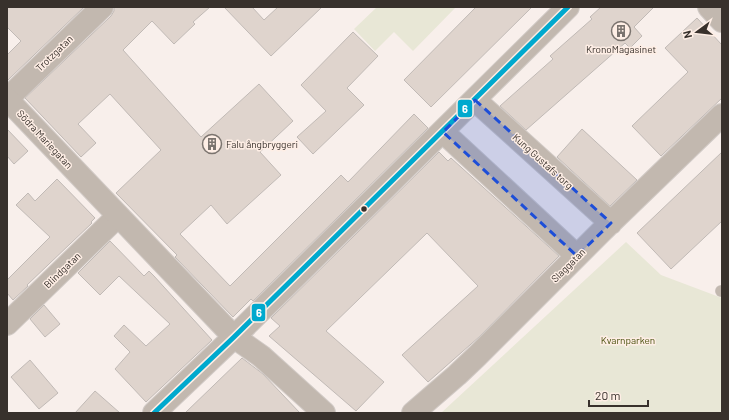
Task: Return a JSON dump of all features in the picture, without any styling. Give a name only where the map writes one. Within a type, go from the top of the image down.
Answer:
[{"type":"street","name":"Trotzgatan","points":[[7,99],[102,7]]},
{"type":"street","points":[[154,413],[234,337],[568,7]]},
{"type":"street","points":[[709,7],[722,21]]},
{"type":"street","name":"Södra Mariegatan","points":[[7,99],[234,337],[255,352],[324,413]]},
{"type":"street","name":"Kung Gustafs torg","points":[[475,100],[607,226]]},
{"type":"street","name":"Slaggatan","points":[[413,413],[467,365],[607,226],[722,115]]},
{"type":"street","points":[[443,132],[577,256]]},
{"type":"street","name":"Blindgatan","points":[[7,324],[118,216]]},
{"type":"highlighted area","points":[[475,100],[611,223],[577,256],[443,132]]},
{"type":"green space","points":[[377,7],[456,7],[413,51],[394,32],[375,51],[354,29]]},
{"type":"green space","name":"Kvarnparken","points":[[626,242],[661,275],[722,298],[722,413],[441,413]]},
{"type":"building","points":[[7,7],[84,7],[8,80],[7,55],[21,41],[7,27]]},
{"type":"building","points":[[114,7],[210,7],[193,22],[195,24],[174,44],[152,21],[123,50],[201,137],[259,84],[293,121],[260,152],[281,175],[227,224],[211,205],[180,234],[230,286],[341,175],[348,182],[414,114],[428,128],[253,301],[251,299],[233,317],[175,257],[177,255],[116,193],[161,150],[110,94],[78,124],[96,143],[81,157],[25,98],[111,16],[114,11]]},
{"type":"building","points":[[224,7],[252,7],[264,20],[278,7],[322,7],[271,56]]},
{"type":"building","points":[[476,7],[532,7],[431,107],[404,80]]},
{"type":"building","points":[[601,7],[654,7],[634,27],[642,36],[630,48],[625,43],[526,130],[500,106],[553,59],[550,56],[592,19],[590,17]]},
{"type":"building","points":[[697,18],[722,45],[722,98],[661,156],[632,126],[688,72],[665,48]]},
{"type":"building","points":[[353,32],[378,56],[347,88],[364,105],[313,154],[297,137],[326,111],[301,85]]},
{"type":"building","points":[[7,129],[28,151],[14,164],[7,156]]},
{"type":"building","points":[[582,129],[637,180],[610,206],[557,157]]},
{"type":"building","points":[[439,152],[448,161],[451,158],[559,256],[479,337],[428,382],[402,355],[478,286],[427,233],[326,331],[384,382],[356,411],[269,336],[280,326],[271,318]]},
{"type":"building","points":[[722,152],[722,221],[671,269],[637,233]]},
{"type":"building","points":[[57,179],[95,218],[91,222],[92,223],[13,300],[7,293],[7,280],[50,237],[16,205],[28,193],[35,201]]},
{"type":"building","points":[[110,241],[144,276],[149,271],[212,340],[146,402],[115,369],[130,352],[114,336],[124,325],[146,346],[170,324],[119,276],[100,295],[78,273]]},
{"type":"building","points":[[44,305],[60,324],[45,337],[30,319]]},
{"type":"building","points":[[242,358],[263,374],[300,413],[185,413]]},
{"type":"building","points":[[30,360],[58,393],[39,409],[11,377]]},
{"type":"building","points":[[95,391],[120,413],[75,413]]},
{"type":"transit line","name":"6","points":[[154,413],[234,337],[568,7]]},
{"type":"place","name":"KronoMagasinet","points":[[621,31]]},
{"type":"place","name":"Falu ångbryggeri","points":[[212,144]]}]
